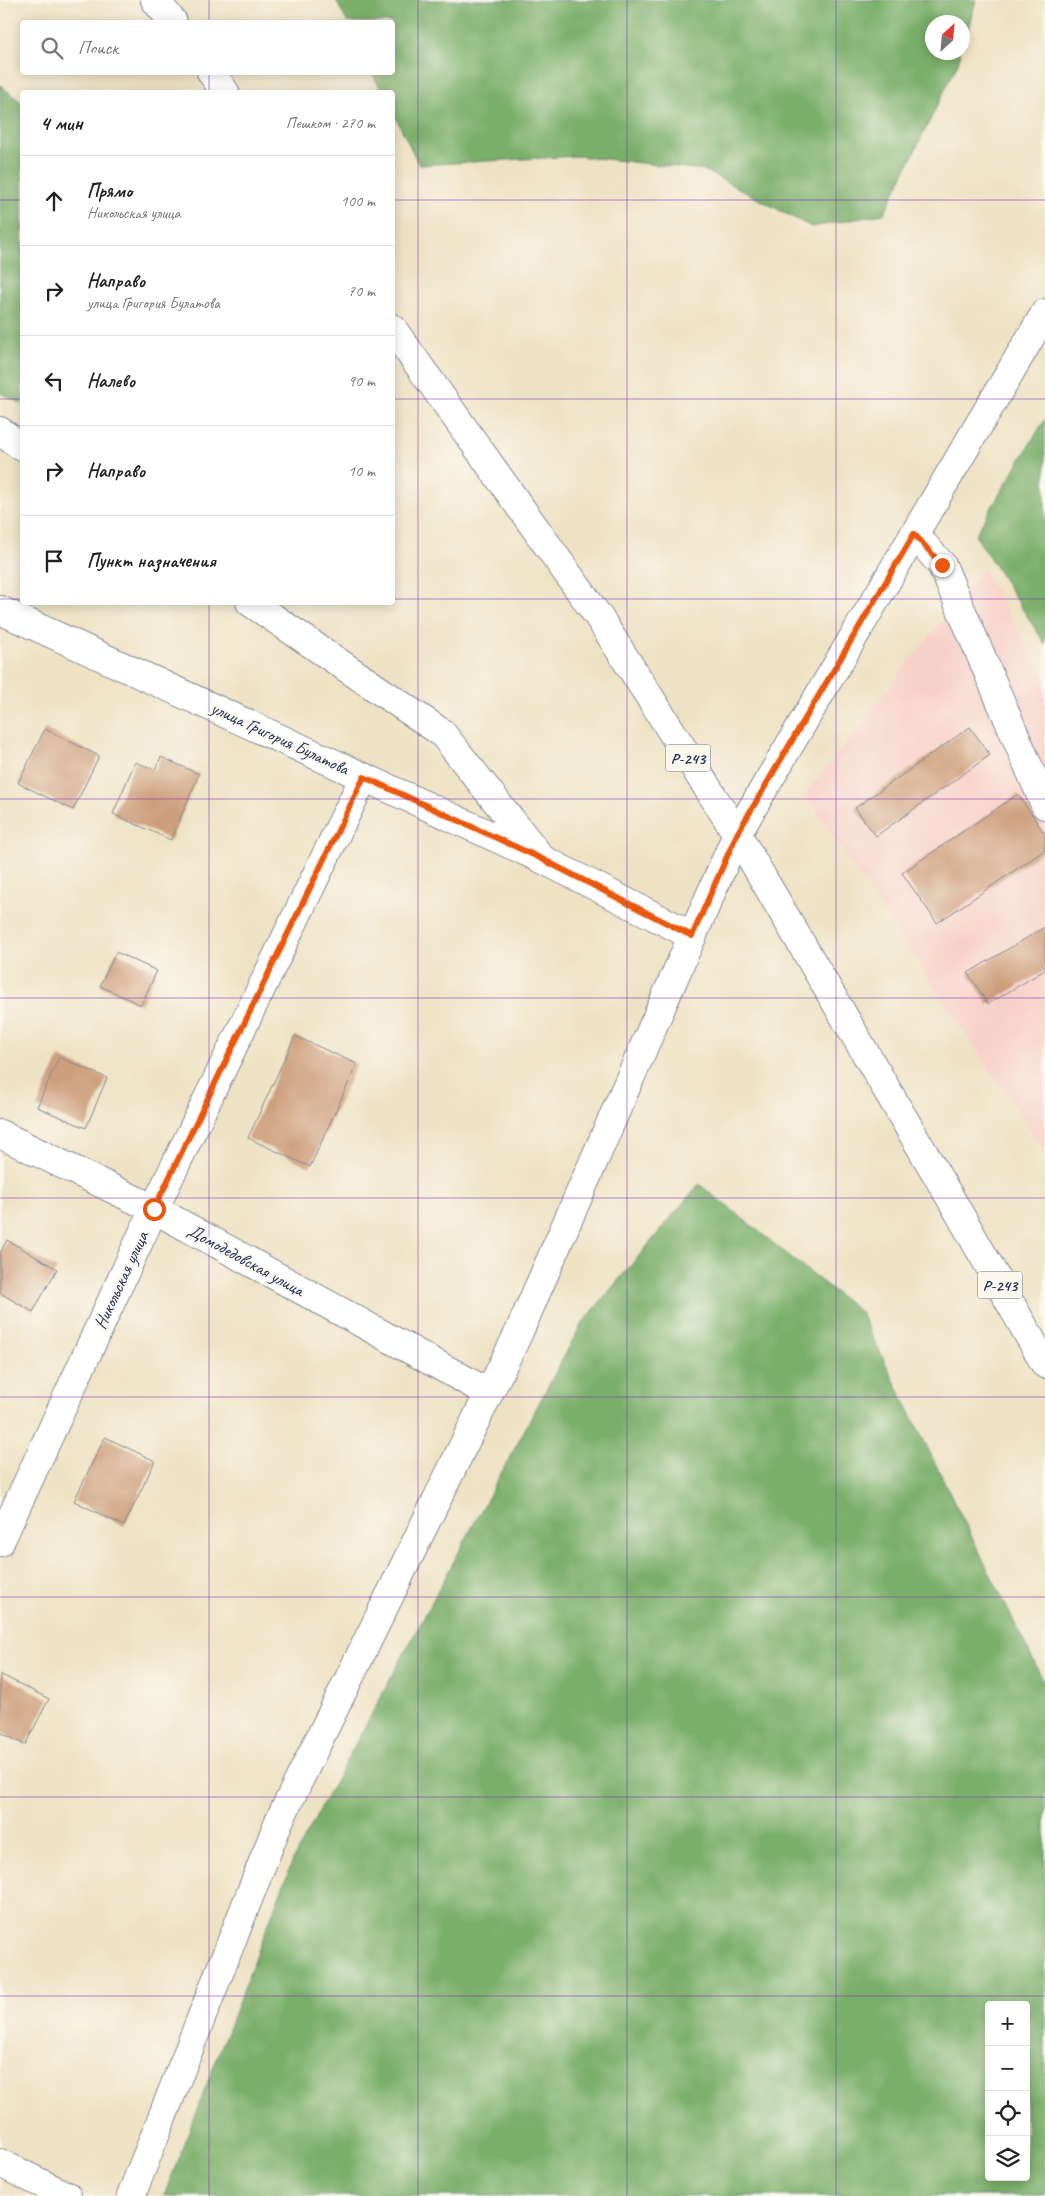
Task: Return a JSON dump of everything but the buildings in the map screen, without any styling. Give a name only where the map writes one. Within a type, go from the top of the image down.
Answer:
[{"type":"main road","points":[[155,0],[171,20]]},
{"type":"main road","points":[[213,75],[224,90]]},
{"type":"main road","points":[[131,2196],[279,1822],[519,1332],[737,834],[1045,312]]},
{"type":"main road","name":"Р-243","points":[[395,332],[598,616],[737,834],[946,1189],[1045,1364]]},
{"type":"main road","points":[[0,432],[20,446]]},
{"type":"main road","points":[[914,534],[942,565],[1045,805]]},
{"type":"main road","points":[[254,605],[442,733],[540,858]]},
{"type":"main road","name":"улица Григория Булатова","points":[[0,610],[540,858],[692,936]]},
{"type":"main road","name":"Никольская улица","points":[[0,1542],[154,1209],[364,777]]},
{"type":"main road","name":"Домодедовская улица","points":[[0,1134],[154,1209],[489,1393]]},
{"type":"main road","points":[[0,2163],[67,2196]]},
{"type":"shaded area","points":[[983,568],[1045,678],[1045,1152],[805,795]]},
{"type":"green space","points":[[336,0],[976,0],[970,22],[970,15],[925,15],[925,60],[959,60],[884,214],[811,227],[704,170],[577,156],[419,165],[395,116],[395,90],[381,90],[373,75],[395,75],[395,20],[346,20]]},
{"type":"green space","points":[[0,85],[20,101],[20,403],[0,393]]},
{"type":"green space","points":[[1045,419],[1045,644],[975,535]]},
{"type":"green space","points":[[699,1184],[860,1312],[1045,1684],[1045,2196],[164,2196],[293,1860],[581,1325]]},
{"type":"route","points":[[154,1209],[364,777],[540,858],[692,936],[737,834],[914,534],[942,565]]}]
